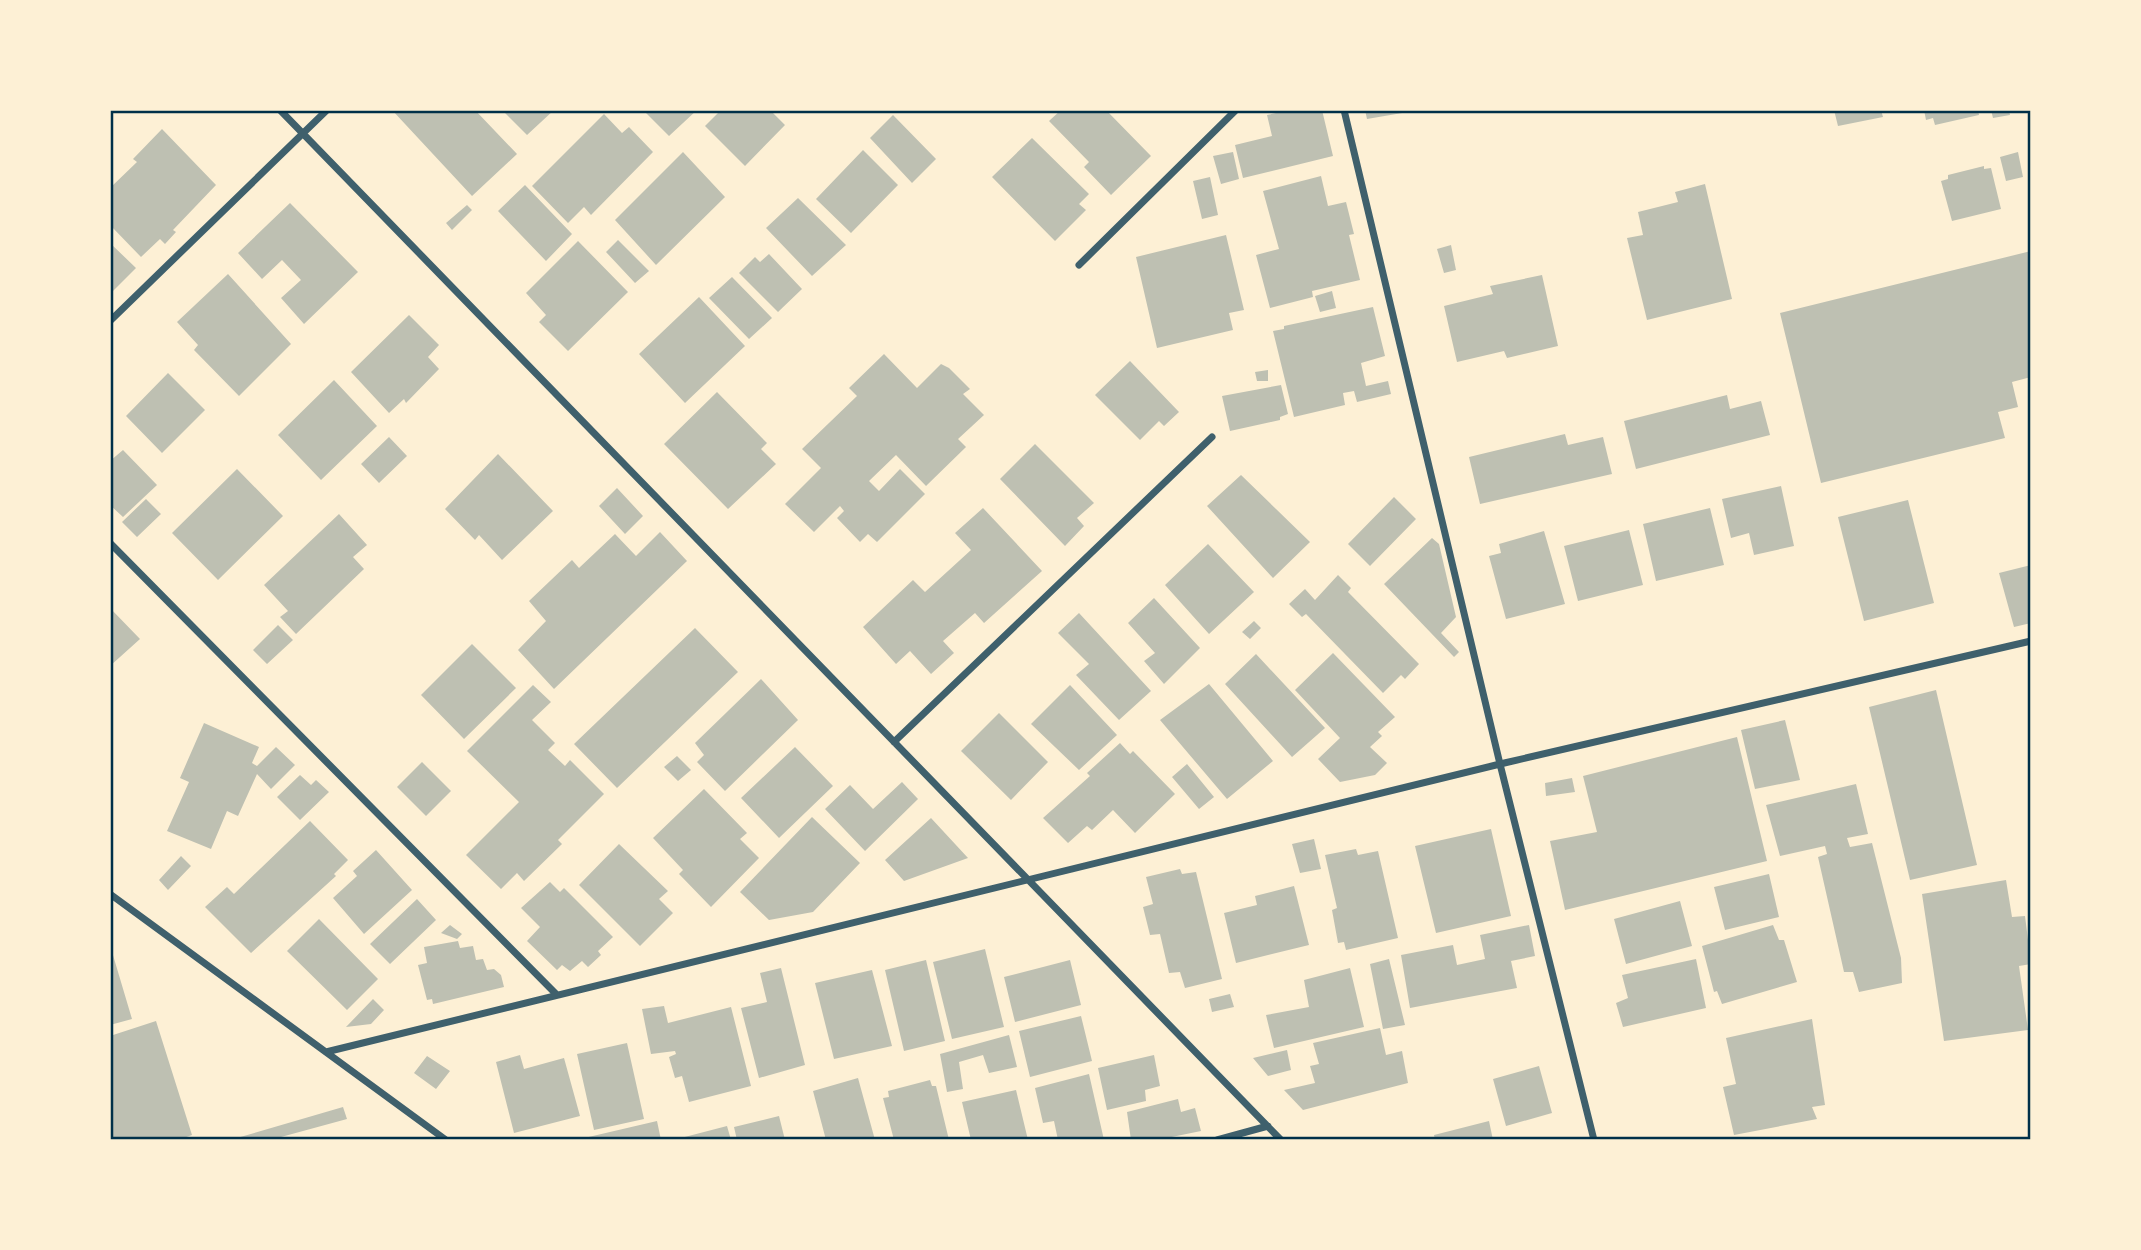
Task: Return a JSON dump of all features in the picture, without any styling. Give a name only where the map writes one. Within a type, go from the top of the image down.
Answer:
[{"type":"street","points":[[280,110],[1282,1140]]},
{"type":"street","points":[[110,321],[327,110]]},
{"type":"street","points":[[1079,265],[1236,110]]},
{"type":"street","points":[[1344,110],[1500,764],[1594,1140]]},
{"type":"street","points":[[894,742],[1212,437]]},
{"type":"street","points":[[110,543],[557,995]]},
{"type":"street","points":[[326,1052],[1500,764],[2031,641]]},
{"type":"street","points":[[110,894],[446,1140]]},
{"type":"street","points":[[1217,1140],[1268,1126]]},
{"type":"building","points":[[392,110],[475,110],[517,154],[472,196]]},
{"type":"building","points":[[502,110],[554,110],[527,135]]},
{"type":"building","points":[[643,110],[697,110],[669,136]]},
{"type":"building","points":[[721,110],[770,110],[785,125],[745,166],[705,126]]},
{"type":"building","points":[[1061,110],[1106,110],[1151,156],[1111,195],[1084,167],[1089,162],[1049,121]]},
{"type":"building","points":[[1275,110],[1322,110],[1333,156],[1243,178],[1235,145],[1272,136],[1267,115],[1276,113]]},
{"type":"building","points":[[1365,110],[1407,110],[1408,112],[1367,119]]},
{"type":"building","points":[[1834,110],[1881,110],[1883,117],[1838,126]]},
{"type":"building","points":[[1924,110],[1978,110],[1979,115],[1935,125],[1933,118],[1926,120]]},
{"type":"building","points":[[1991,110],[2009,110],[2010,115],[1993,118]]},
{"type":"building","points":[[604,114],[622,133],[629,127],[653,152],[591,215],[584,207],[568,223],[532,186]]},
{"type":"building","points":[[893,115],[936,159],[912,183],[870,138]]},
{"type":"building","points":[[162,129],[216,185],[173,230],[176,232],[165,244],[160,239],[141,257],[110,225],[110,188],[137,162],[133,159]]},
{"type":"building","points":[[1032,138],[1089,194],[1079,204],[1086,210],[1055,241],[992,177]]},
{"type":"building","points":[[863,150],[898,185],[851,233],[816,199]]},
{"type":"building","points":[[683,152],[725,197],[656,265],[615,220]]},
{"type":"building","points":[[1233,152],[1239,179],[1221,184],[1213,156]]},
{"type":"building","points":[[2018,152],[2023,177],[2006,181],[2000,157]]},
{"type":"building","points":[[1984,166],[1984,169],[1991,168],[2001,209],[1952,221],[1941,181],[1948,179],[1948,175]]},
{"type":"building","points":[[1321,176],[1328,206],[1346,202],[1354,234],[1349,235],[1360,280],[1312,291],[1313,297],[1270,308],[1256,255],[1279,249],[1263,191]]},
{"type":"building","points":[[1210,177],[1218,215],[1202,219],[1193,181]]},
{"type":"building","points":[[1705,184],[1732,299],[1647,320],[1627,238],[1643,235],[1638,212],[1678,202],[1675,192]]},
{"type":"building","points":[[525,185],[572,234],[546,261],[498,211]]},
{"type":"building","points":[[798,198],[846,245],[812,276],[766,228]]},
{"type":"building","points":[[290,203],[358,272],[304,324],[281,298],[301,280],[282,260],[262,279],[238,253]]},
{"type":"building","points":[[467,205],[472,210],[452,230],[446,223]]},
{"type":"building","points":[[1226,235],[1244,310],[1229,313],[1233,330],[1157,348],[1136,257]]},
{"type":"building","points":[[618,240],[649,271],[635,283],[606,252]]},
{"type":"building","points":[[578,241],[628,292],[568,351],[539,322],[546,315],[526,293]]},
{"type":"building","points":[[110,243],[136,268],[110,294]]},
{"type":"building","points":[[1451,245],[1456,270],[1444,273],[1437,249]]},
{"type":"building","points":[[2031,251],[2031,377],[2012,382],[2018,407],[1998,412],[2005,438],[1821,483],[1780,313]]},
{"type":"building","points":[[769,254],[802,289],[778,312],[739,273],[755,257],[760,262]]},
{"type":"building","points":[[228,274],[291,344],[239,396],[194,350],[198,345],[177,322]]},
{"type":"building","points":[[1542,275],[1558,346],[1507,358],[1504,351],[1457,362],[1444,306],[1493,294],[1490,286]]},
{"type":"building","points":[[732,277],[772,318],[749,339],[709,298]]},
{"type":"building","points":[[1332,291],[1336,308],[1320,312],[1315,296]]},
{"type":"building","points":[[699,297],[745,346],[685,403],[639,354]]},
{"type":"building","points":[[1373,307],[1385,356],[1361,363],[1366,386],[1388,381],[1391,394],[1357,402],[1354,391],[1343,393],[1345,405],[1294,417],[1273,331],[1284,329],[1284,326]]},
{"type":"building","points":[[409,315],[439,345],[428,357],[439,369],[406,403],[404,399],[389,413],[351,372]]},
{"type":"building","points":[[884,354],[917,388],[941,364],[949,368],[970,389],[963,394],[984,415],[958,439],[966,447],[926,486],[896,455],[869,481],[879,491],[900,469],[925,494],[877,542],[868,534],[860,542],[837,518],[844,511],[840,506],[814,532],[785,504],[821,468],[802,449],[857,396],[849,388]]},
{"type":"building","points":[[1130,361],[1179,412],[1164,426],[1159,421],[1140,440],[1095,395]]},
{"type":"building","points":[[1268,370],[1268,381],[1257,381],[1255,372]]},
{"type":"building","points":[[168,373],[205,410],[162,453],[126,416]]},
{"type":"building","points":[[334,380],[377,426],[321,480],[278,435]]},
{"type":"building","points":[[1281,385],[1288,414],[1280,417],[1280,420],[1230,431],[1222,396]]},
{"type":"building","points":[[717,392],[767,443],[761,449],[776,464],[728,509],[664,444]]},
{"type":"building","points":[[1727,395],[1730,409],[1761,401],[1770,435],[1636,469],[1624,421]]},
{"type":"building","points":[[1565,434],[1568,445],[1603,437],[1612,474],[1480,504],[1469,457]]},
{"type":"building","points":[[389,437],[407,456],[379,483],[361,464]]},
{"type":"building","points":[[1035,444],[1094,503],[1077,518],[1084,526],[1065,546],[1000,479]]},
{"type":"building","points":[[123,450],[157,485],[123,517],[110,505],[110,461]]},
{"type":"building","points":[[498,454],[553,511],[502,560],[479,535],[475,540],[445,509]]},
{"type":"building","points":[[237,469],[283,516],[218,580],[172,533]]},
{"type":"building","points":[[1241,475],[1310,542],[1273,578],[1207,506]]},
{"type":"building","points":[[1781,486],[1794,546],[1754,555],[1749,533],[1731,538],[1722,499]]},
{"type":"building","points":[[617,488],[643,516],[625,534],[599,506]]},
{"type":"building","points":[[1394,497],[1416,519],[1370,566],[1348,544]]},
{"type":"building","points":[[146,499],[161,514],[137,537],[122,522]]},
{"type":"building","points":[[1908,500],[1934,603],[1864,621],[1838,517]]},
{"type":"building","points":[[983,508],[1042,571],[984,623],[975,613],[943,641],[954,653],[931,674],[910,651],[896,664],[863,627],[913,580],[925,592],[971,550],[955,533]]},
{"type":"building","points":[[1710,508],[1724,565],[1656,581],[1643,524]]},
{"type":"building","points":[[339,514],[367,545],[353,557],[364,569],[296,634],[280,617],[288,611],[264,585]]},
{"type":"building","points":[[1629,530],[1643,585],[1578,601],[1564,546]]},
{"type":"building","points":[[1544,531],[1565,604],[1506,619],[1489,556],[1501,553],[1499,544]]},
{"type":"building","points":[[660,532],[687,561],[554,689],[518,650],[546,621],[529,601],[572,560],[579,568],[615,534],[636,556]]},
{"type":"building","points":[[1432,538],[1439,544],[1456,617],[1441,633],[1459,652],[1454,657],[1384,584]]},
{"type":"building","points":[[1208,544],[1254,592],[1209,634],[1165,585]]},
{"type":"building","points":[[2031,565],[2031,623],[2014,627],[1999,573]]},
{"type":"building","points":[[1338,575],[1351,588],[1348,592],[1419,664],[1405,679],[1401,675],[1383,693],[1306,614],[1302,617],[1289,604],[1305,589],[1315,600]]},
{"type":"building","points":[[1154,598],[1200,648],[1164,684],[1144,661],[1155,653],[1128,623]]},
{"type":"building","points":[[110,608],[140,639],[110,666]]},
{"type":"building","points":[[1079,613],[1151,691],[1119,720],[1076,675],[1089,664],[1058,633]]},
{"type":"building","points":[[1254,621],[1261,628],[1250,639],[1242,632]]},
{"type":"building","points":[[278,625],[293,640],[267,664],[253,650]]},
{"type":"building","points":[[695,628],[738,672],[617,788],[574,744]]},
{"type":"building","points":[[472,644],[516,688],[464,739],[421,695]]},
{"type":"building","points":[[1333,653],[1395,717],[1378,732],[1382,736],[1370,747],[1387,763],[1375,775],[1340,782],[1318,759],[1340,738],[1295,690]]},
{"type":"building","points":[[1256,654],[1325,728],[1292,757],[1225,684]]},
{"type":"building","points":[[761,679],[798,720],[725,791],[697,762],[704,755],[695,743]]},
{"type":"building","points":[[1209,684],[1273,761],[1227,799],[1160,720]]},
{"type":"building","points":[[533,685],[551,702],[532,720],[555,743],[548,750],[565,766],[570,760],[604,794],[558,840],[562,844],[524,881],[517,873],[501,889],[466,855],[519,802],[467,751]]},
{"type":"building","points":[[1070,685],[1117,735],[1079,770],[1031,724]]},
{"type":"building","points":[[1936,690],[1977,865],[1910,880],[1869,707]]},
{"type":"building","points":[[999,713],[1048,762],[1011,800],[961,751]]},
{"type":"building","points":[[1785,720],[1800,780],[1755,789],[1741,730]]},
{"type":"building","points":[[204,723],[259,747],[252,763],[257,766],[276,747],[295,765],[271,789],[257,774],[238,816],[227,811],[211,849],[167,831],[189,782],[180,778]]},
{"type":"building","points":[[1737,737],[1767,861],[1565,910],[1550,841],[1597,832],[1583,776]]},
{"type":"building","points":[[1120,743],[1130,754],[1133,751],[1175,794],[1135,833],[1113,810],[1092,830],[1087,826],[1068,843],[1043,818],[1090,776],[1087,773]]},
{"type":"building","points":[[795,747],[833,786],[779,838],[741,798]]},
{"type":"building","points":[[677,756],[691,770],[678,781],[664,767]]},
{"type":"building","points":[[422,762],[451,791],[426,816],[397,787]]},
{"type":"building","points":[[1187,764],[1214,797],[1199,809],[1172,777]]},
{"type":"building","points":[[300,775],[311,785],[316,780],[329,792],[300,820],[277,797]]},
{"type":"building","points":[[1572,778],[1575,792],[1546,796],[1545,783]]},
{"type":"building","points":[[902,782],[918,799],[865,851],[825,809],[850,785],[873,809]]},
{"type":"building","points":[[1856,784],[1868,834],[1847,838],[1850,847],[1872,843],[1901,958],[1902,983],[1859,992],[1853,972],[1844,972],[1818,857],[1827,854],[1825,846],[1780,856],[1766,805]]},
{"type":"building","points":[[704,789],[747,833],[740,839],[759,858],[711,907],[679,874],[683,870],[653,838]]},
{"type":"building","points":[[812,817],[860,863],[813,912],[769,920],[740,892]]},
{"type":"building","points":[[931,818],[968,858],[904,881],[885,860]]},
{"type":"building","points":[[310,821],[348,860],[334,874],[336,876],[251,953],[205,907],[227,887],[234,894]]},
{"type":"building","points":[[1491,829],[1511,916],[1436,933],[1415,846]]},
{"type":"building","points":[[1314,839],[1321,869],[1300,873],[1292,844]]},
{"type":"building","points":[[619,844],[668,891],[659,899],[673,913],[640,946],[579,885]]},
{"type":"building","points":[[1356,849],[1358,855],[1378,851],[1398,938],[1346,950],[1344,942],[1338,943],[1332,910],[1337,908],[1325,855]]},
{"type":"building","points":[[376,850],[412,890],[364,934],[333,898],[357,876],[353,871]]},
{"type":"building","points":[[181,856],[191,866],[168,890],[159,880]]},
{"type":"building","points":[[1180,869],[1182,874],[1196,872],[1222,979],[1185,988],[1180,972],[1169,973],[1160,934],[1150,935],[1143,907],[1153,904],[1146,877]]},
{"type":"building","points":[[1769,874],[1779,917],[1725,930],[1714,887]]},
{"type":"building","points":[[2006,880],[2012,917],[2025,916],[2031,964],[2019,966],[2028,1030],[1944,1041],[1922,894]]},
{"type":"building","points":[[550,882],[560,892],[564,888],[613,937],[598,951],[601,955],[588,967],[582,961],[570,971],[562,965],[557,970],[527,941],[540,927],[521,908]]},
{"type":"building","points":[[1294,886],[1309,945],[1236,963],[1224,913],[1257,905],[1255,896]]},
{"type":"building","points":[[417,899],[436,920],[390,964],[370,944]]},
{"type":"building","points":[[1680,901],[1692,946],[1626,964],[1614,919]]},
{"type":"building","points":[[319,919],[378,979],[347,1010],[287,951]]},
{"type":"building","points":[[450,925],[462,934],[457,939],[441,933]]},
{"type":"building","points":[[1529,925],[1535,956],[1511,961],[1517,988],[1410,1008],[1401,955],[1453,945],[1457,965],[1485,959],[1480,935]]},
{"type":"building","points":[[1773,925],[1779,940],[1784,940],[1797,982],[1722,1004],[1717,991],[1714,992],[1702,946]]},
{"type":"building","points":[[458,941],[460,948],[473,946],[476,960],[483,959],[487,970],[494,969],[501,975],[504,987],[433,1004],[432,999],[427,1000],[418,965],[427,963],[424,947]]},
{"type":"building","points":[[110,945],[132,1019],[110,1025]]},
{"type":"building","points":[[985,949],[1004,1027],[952,1039],[933,962]]},
{"type":"building","points":[[1389,959],[1405,1025],[1383,1029],[1370,964]]},
{"type":"building","points":[[1696,959],[1706,1008],[1623,1027],[1616,1003],[1628,998],[1622,975]]},
{"type":"building","points":[[926,960],[945,1041],[904,1051],[885,970]]},
{"type":"building","points":[[1070,960],[1081,1005],[1015,1022],[1004,977]]},
{"type":"building","points":[[781,968],[805,1065],[759,1078],[741,1008],[767,1002],[760,973]]},
{"type":"building","points":[[1350,968],[1364,1027],[1274,1048],[1266,1015],[1309,1007],[1304,980]]},
{"type":"building","points":[[872,970],[892,1046],[834,1059],[815,983]]},
{"type":"building","points":[[1230,994],[1234,1007],[1212,1012],[1209,999]]},
{"type":"building","points":[[373,999],[384,1010],[371,1024],[346,1027]]},
{"type":"building","points":[[664,1006],[668,1023],[731,1007],[751,1086],[689,1102],[682,1076],[675,1078],[669,1057],[676,1054],[675,1051],[651,1054],[642,1009]]},
{"type":"building","points":[[1081,1016],[1092,1061],[1030,1077],[1019,1031]]},
{"type":"building","points":[[1812,1019],[1825,1105],[1812,1107],[1817,1119],[1734,1135],[1723,1087],[1736,1084],[1726,1038]]},
{"type":"building","points":[[156,1021],[192,1135],[178,1140],[110,1140],[110,1036]]},
{"type":"building","points":[[1380,1028],[1386,1055],[1402,1051],[1408,1083],[1303,1110],[1284,1090],[1315,1083],[1310,1066],[1319,1064],[1313,1043]]},
{"type":"building","points":[[1009,1035],[1017,1067],[989,1073],[983,1055],[959,1062],[963,1089],[947,1092],[940,1054]]},
{"type":"building","points":[[627,1043],[644,1119],[594,1130],[577,1054]]},
{"type":"building","points":[[1287,1050],[1291,1070],[1268,1076],[1253,1058]]},
{"type":"building","points":[[520,1055],[524,1069],[564,1058],[580,1116],[514,1133],[496,1062]]},
{"type":"building","points":[[1154,1055],[1160,1086],[1145,1090],[1146,1101],[1107,1110],[1098,1068]]},
{"type":"building","points":[[427,1056],[450,1071],[436,1089],[414,1073]]},
{"type":"building","points":[[1539,1066],[1552,1113],[1506,1126],[1493,1079]]},
{"type":"building","points":[[1089,1074],[1104,1140],[1058,1140],[1054,1121],[1043,1123],[1035,1088]]},
{"type":"building","points":[[858,1078],[875,1140],[826,1140],[813,1091]]},
{"type":"building","points":[[930,1080],[932,1086],[936,1086],[949,1140],[894,1140],[883,1098],[889,1097],[888,1091]]},
{"type":"building","points":[[1016,1090],[1028,1140],[971,1140],[962,1102]]},
{"type":"building","points":[[1178,1099],[1181,1112],[1195,1108],[1201,1131],[1157,1140],[1131,1140],[1127,1112]]},
{"type":"building","points":[[343,1107],[347,1119],[270,1140],[230,1140]]},
{"type":"building","points":[[779,1116],[785,1140],[737,1140],[734,1127]]},
{"type":"building","points":[[657,1121],[661,1140],[580,1139]]},
{"type":"building","points":[[1489,1121],[1493,1140],[1435,1140],[1434,1135]]},
{"type":"building","points":[[727,1126],[731,1140],[677,1139]]}]
